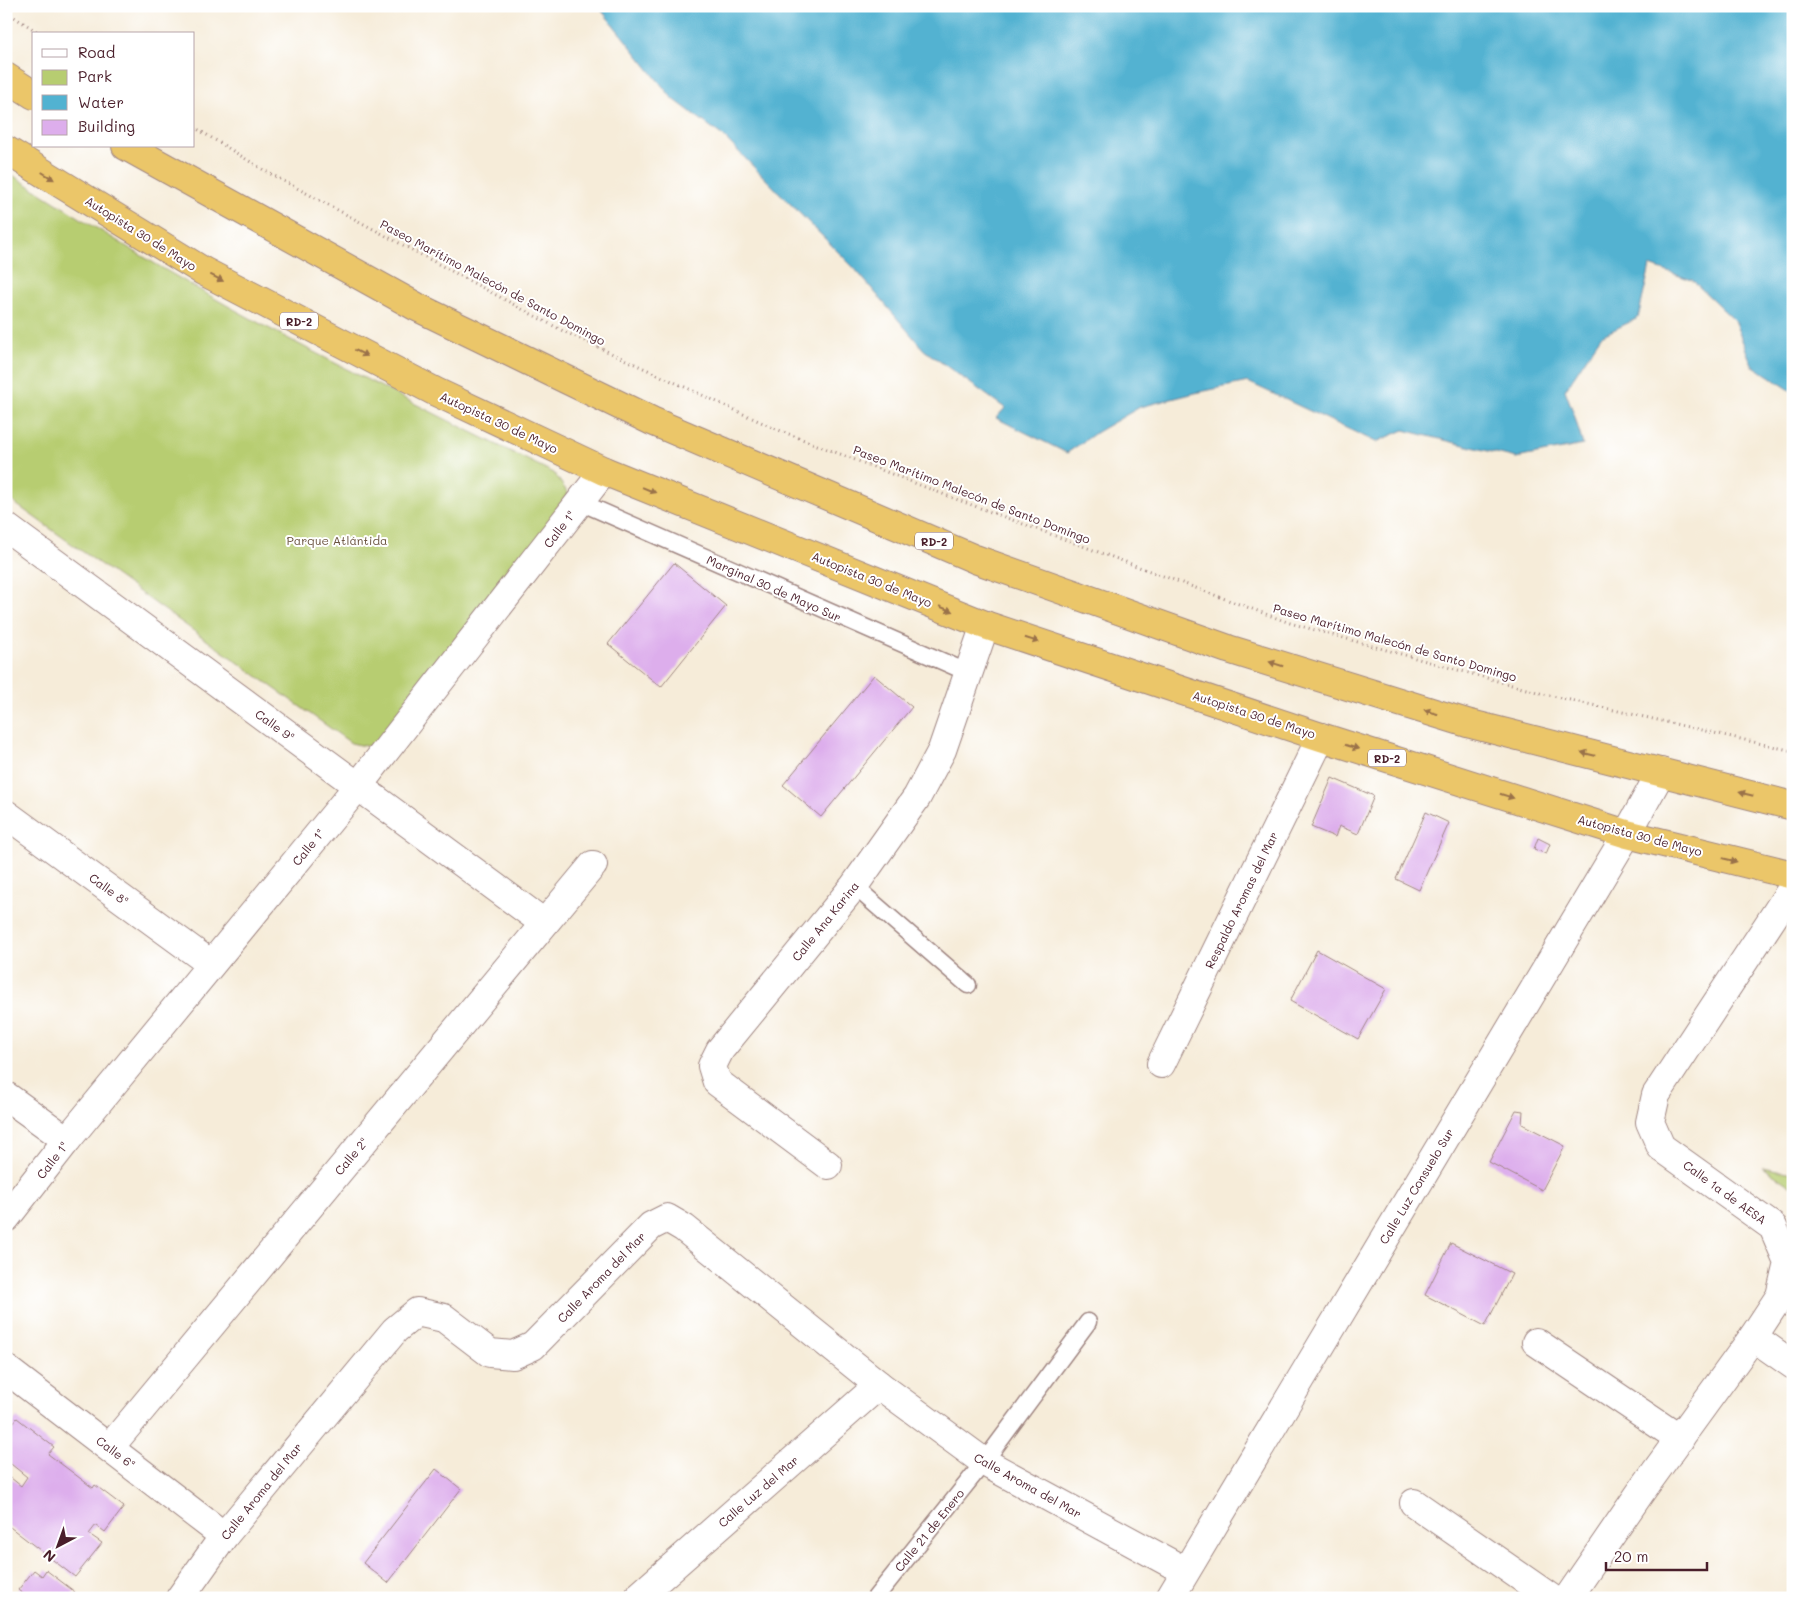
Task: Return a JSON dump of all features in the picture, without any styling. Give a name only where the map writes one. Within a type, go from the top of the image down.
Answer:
[{"type":"highway","points":[[6,77],[32,94]]},
{"type":"highway","name":"RD-2","points":[[130,148],[434,316],[652,421],[975,559],[1228,649],[1467,723],[1793,806]]},
{"type":"highway","name":"Autopista 30 de Mayo","points":[[6,150],[203,271],[436,392],[604,472],[985,624],[1321,737],[1627,834],[1793,875]]},
{"type":"street","name":"Calle 1ª","points":[[6,1218],[67,1140],[358,786],[604,472]]},
{"type":"street","name":"Calle 9ª","points":[[6,527],[544,923]]},
{"type":"street","name":"Calle Ana Karina","points":[[828,1164],[717,1082],[712,1066],[720,1050],[854,886],[918,797],[942,750],[985,624]]},
{"type":"street","name":"Respaldo Aromas del Mar","points":[[1161,1064],[1321,737]]},
{"type":"street","name":"Calle Luz Consuelo Sur","points":[[1170,1598],[1627,834],[1660,772]]},
{"type":"street","name":"Calle 8ª","points":[[6,814],[211,964]]},
{"type":"street","name":"Calle 2ª","points":[[110,1448],[593,865]]},
{"type":"street","name":"Calle 1a de AESA","points":[[1568,1598],[1753,1338],[1780,1296],[1788,1262],[1773,1227],[1661,1147],[1650,1122],[1656,1095],[1793,888]]},
{"type":"street","points":[[6,1096],[67,1140]]},
{"type":"street","name":"Calle Aroma del Mar","points":[[180,1598],[224,1536],[395,1330],[418,1312],[444,1318],[490,1353],[513,1356],[533,1346],[651,1226],[667,1218],[684,1228],[879,1385],[984,1462],[1185,1571]]},
{"type":"street","points":[[1753,1338],[1793,1365]]},
{"type":"street","points":[[1536,1342],[1680,1439]]},
{"type":"street","name":"Calle 6ª","points":[[6,1369],[224,1536]]},
{"type":"street","name":"Calle Luz del Mar","points":[[638,1598],[879,1385]]},
{"type":"street","points":[[1414,1503],[1551,1598]]},
{"type":"lane","name":"Marginal 30 de Mayo Sur","points":[[580,502],[969,673]]},
{"type":"lane","points":[[854,886],[968,984]]},
{"type":"lane","name":"Calle 21 de Enero","points":[[874,1598],[984,1462],[1088,1322]]},
{"type":"path","points":[[6,12],[39,32]]},
{"type":"path","name":"Paseo Marítimo Malecón de Santo Domingo","points":[[195,128],[267,172],[563,331],[785,432],[954,498],[1290,623],[1544,694],[1793,751]]},
{"type":"green space","name":"Parque Atlántida","points":[[6,171],[194,287],[295,342],[554,473],[568,493],[565,510],[377,746],[351,743],[6,497]]},
{"type":"green space","points":[[1762,1167],[1793,1173],[1793,1188]]},
{"type":"water","points":[[598,6],[1793,6],[1793,392],[1752,365],[1734,320],[1692,280],[1650,266],[1638,318],[1601,336],[1565,390],[1583,445],[1516,458],[1404,430],[1376,442],[1248,382],[1140,407],[1097,432],[1067,453],[996,418],[1005,408],[924,350],[855,269],[723,136],[672,98]]},
{"type":"building","points":[[674,563],[726,606],[661,687],[608,644]]},
{"type":"building","points":[[874,675],[912,707],[821,817],[783,785]]},
{"type":"building","points":[[1332,778],[1374,796],[1358,834],[1339,826],[1335,837],[1311,827]]},
{"type":"building","points":[[1426,812],[1449,823],[1419,890],[1396,879]]},
{"type":"building","points":[[1538,838],[1550,844],[1546,854],[1534,849]]},
{"type":"building","points":[[1317,950],[1386,989],[1358,1039],[1290,1001]]},
{"type":"building","points":[[1516,1110],[1523,1111],[1522,1124],[1565,1146],[1542,1190],[1489,1162]]},
{"type":"building","points":[[1451,1243],[1512,1274],[1485,1326],[1425,1295]]},
{"type":"building","points":[[17,1418],[54,1447],[48,1454],[93,1488],[95,1485],[124,1507],[105,1532],[96,1525],[89,1534],[102,1543],[75,1577],[6,1524],[6,1474],[21,1486],[27,1477],[6,1460],[6,1431]]},
{"type":"building","points":[[436,1469],[461,1489],[388,1583],[363,1563]]},
{"type":"building","points":[[34,1570],[42,1576],[46,1570],[75,1592],[71,1598],[28,1598],[18,1590]]}]
